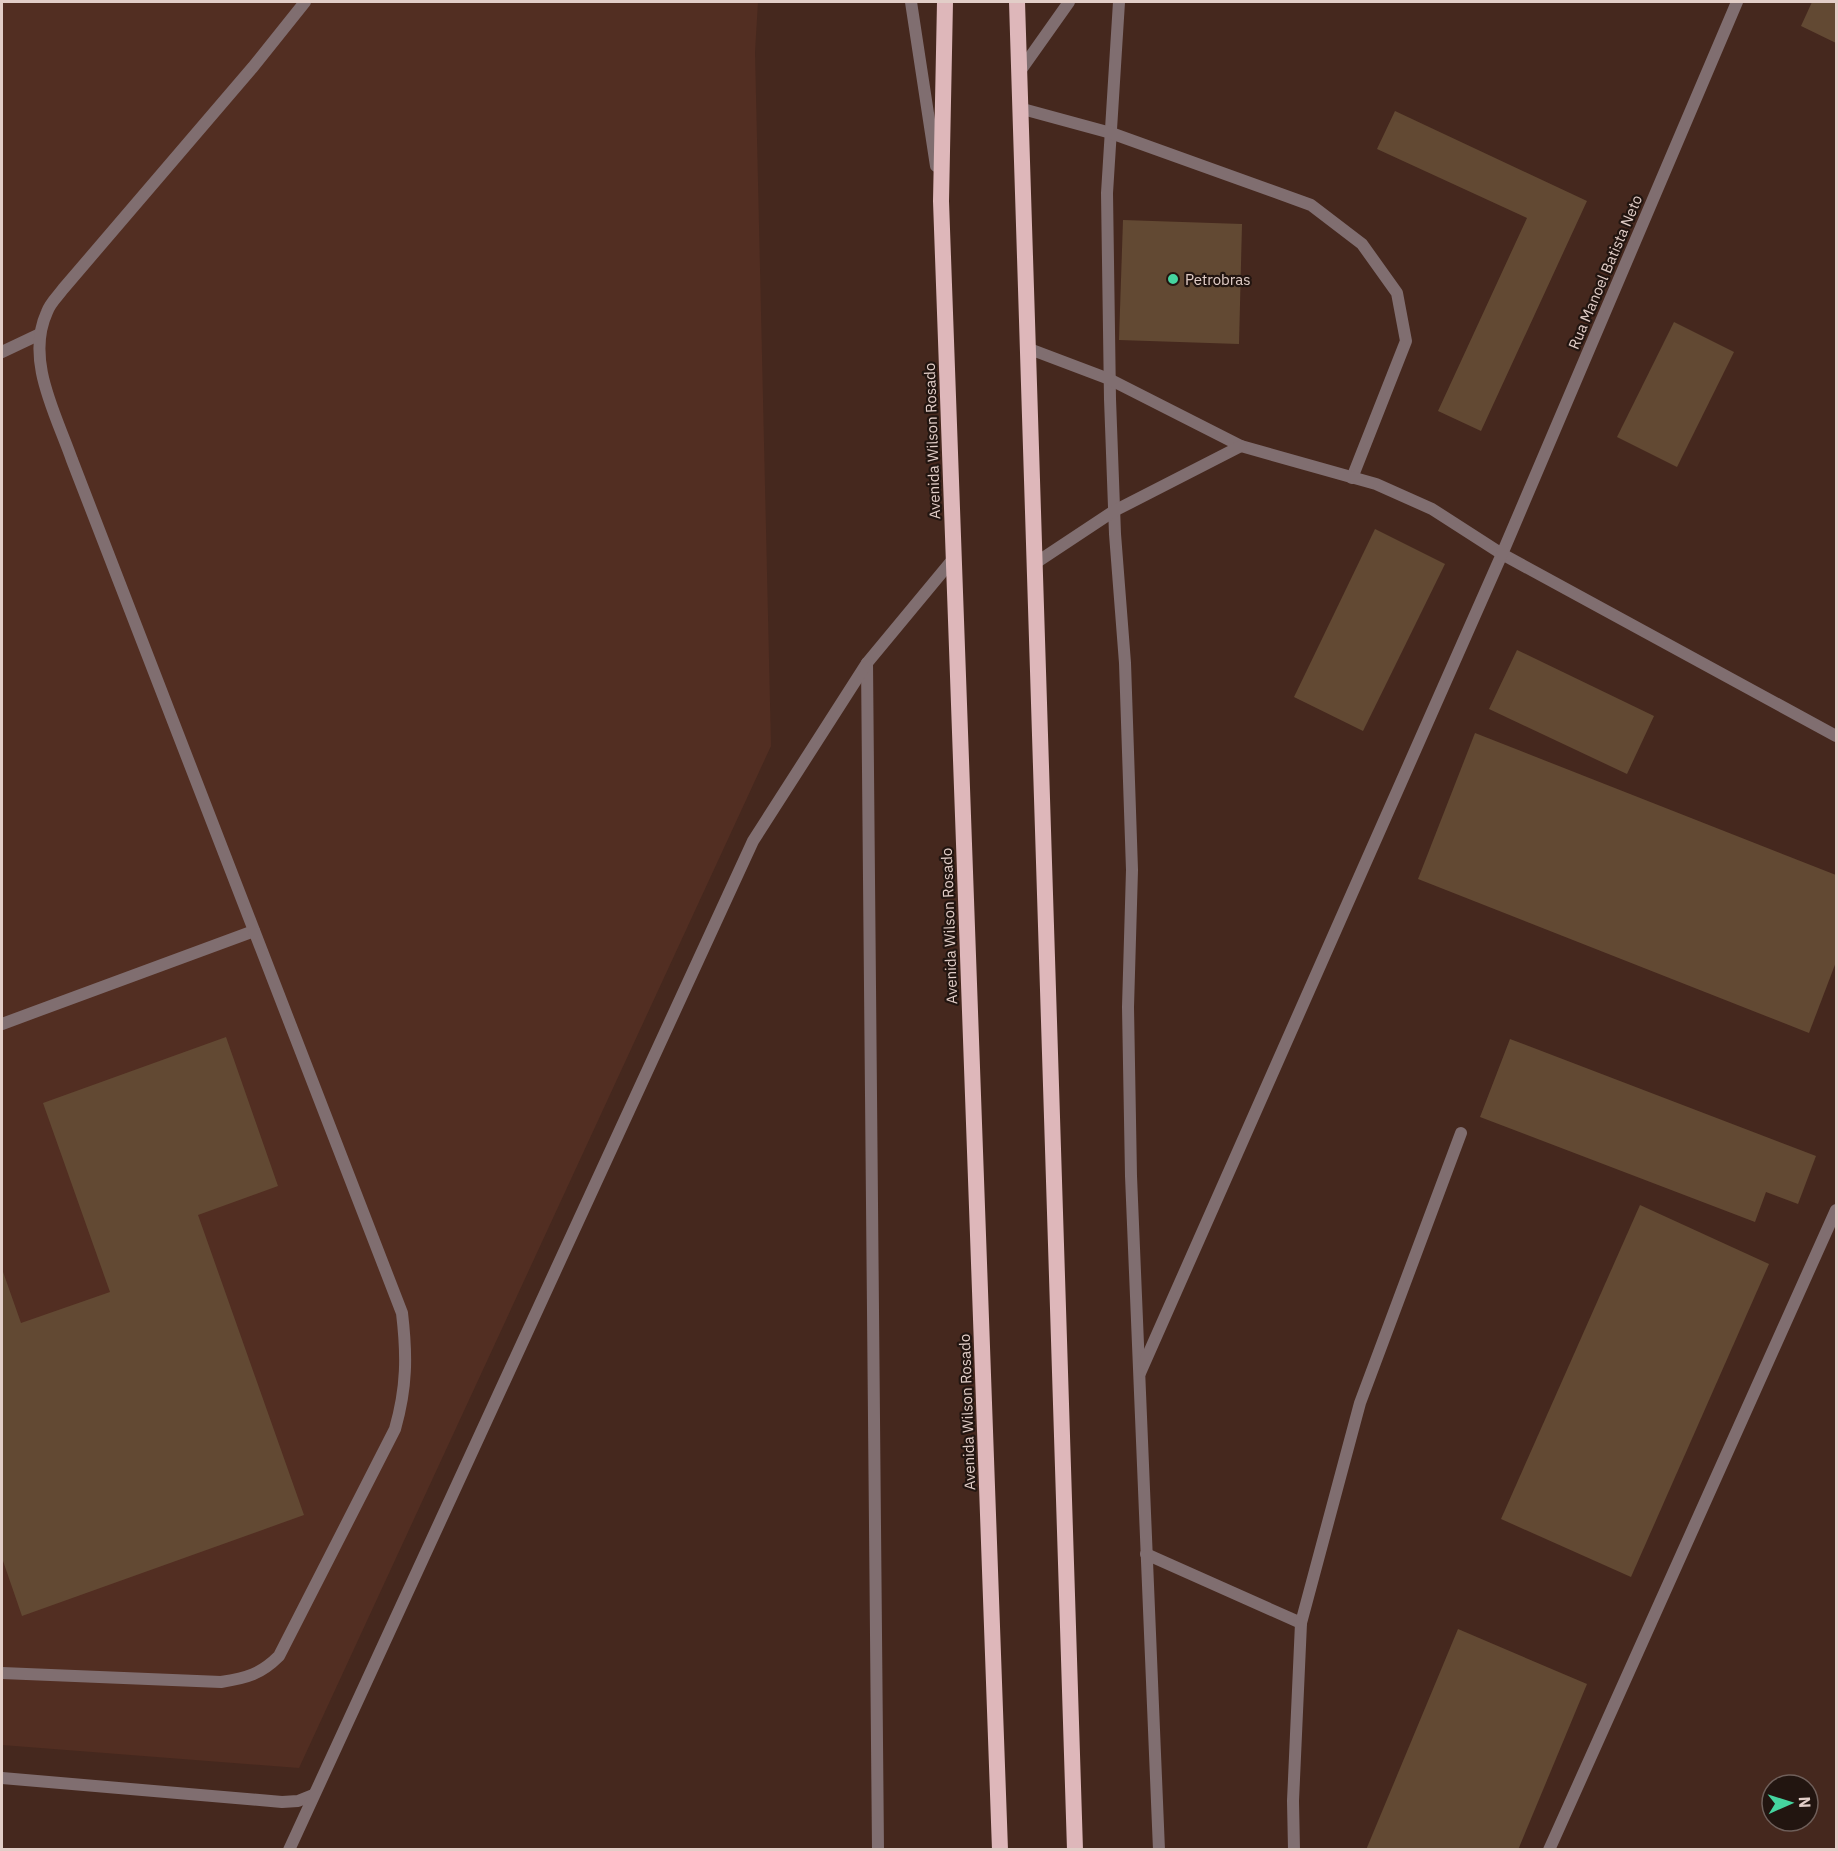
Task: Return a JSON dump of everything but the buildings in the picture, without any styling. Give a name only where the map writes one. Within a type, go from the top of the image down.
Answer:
[{"type":"highway","name":"Avenida Wilson Rosado","points":[[945,2],[941,201],[1000,1850]]},
{"type":"highway","points":[[1017,2],[1075,1850]]},
{"type":"street","points":[[2,1673],[221,1682],[247,1678],[263,1672],[279,1656],[395,1429],[404,1396],[406,1362],[402,1313],[72,460],[42,375],[40,334],[47,310],[253,67],[304,2]]},
{"type":"street","points":[[911,2],[941,201]]},
{"type":"street","points":[[1018,74],[1069,2]]},
{"type":"street","points":[[1119,2],[1107,193],[1109,379],[1114,511],[1125,663],[1132,870],[1129,1063],[1139,1376],[1159,1850]]},
{"type":"street","name":"Rua Manoel Batista Neto","points":[[1139,1376],[1502,554],[1737,2]]},
{"type":"street","points":[[1019,108],[1111,133],[1311,204],[1362,244],[1397,292],[1406,342],[1352,477]]},
{"type":"street","points":[[2,352],[40,334]]},
{"type":"street","points":[[1027,348],[1109,379],[1241,446],[1376,484],[1432,509],[1502,554],[1836,735]]},
{"type":"street","points":[[1034,564],[1114,511],[1241,446]]},
{"type":"street","points":[[289,1850],[753,841],[867,663],[954,558]]},
{"type":"street","points":[[867,663],[878,1850]]},
{"type":"street","points":[[2,1024],[255,932]]},
{"type":"street","points":[[1294,1850],[1293,1801],[1301,1623],[1359,1403],[1461,1133]]},
{"type":"street","points":[[1549,1850],[1836,1210]]},
{"type":"street","points":[[1146,1554],[1301,1623]]},
{"type":"street","points":[[2,1778],[282,1802],[298,1801],[313,1795]]},
{"type":"shaded area","points":[[2,2],[758,2],[755,52],[771,746],[299,1768],[2,1745]]},
{"type":"place","name":"Petrobras","points":[[1173,279]]}]
